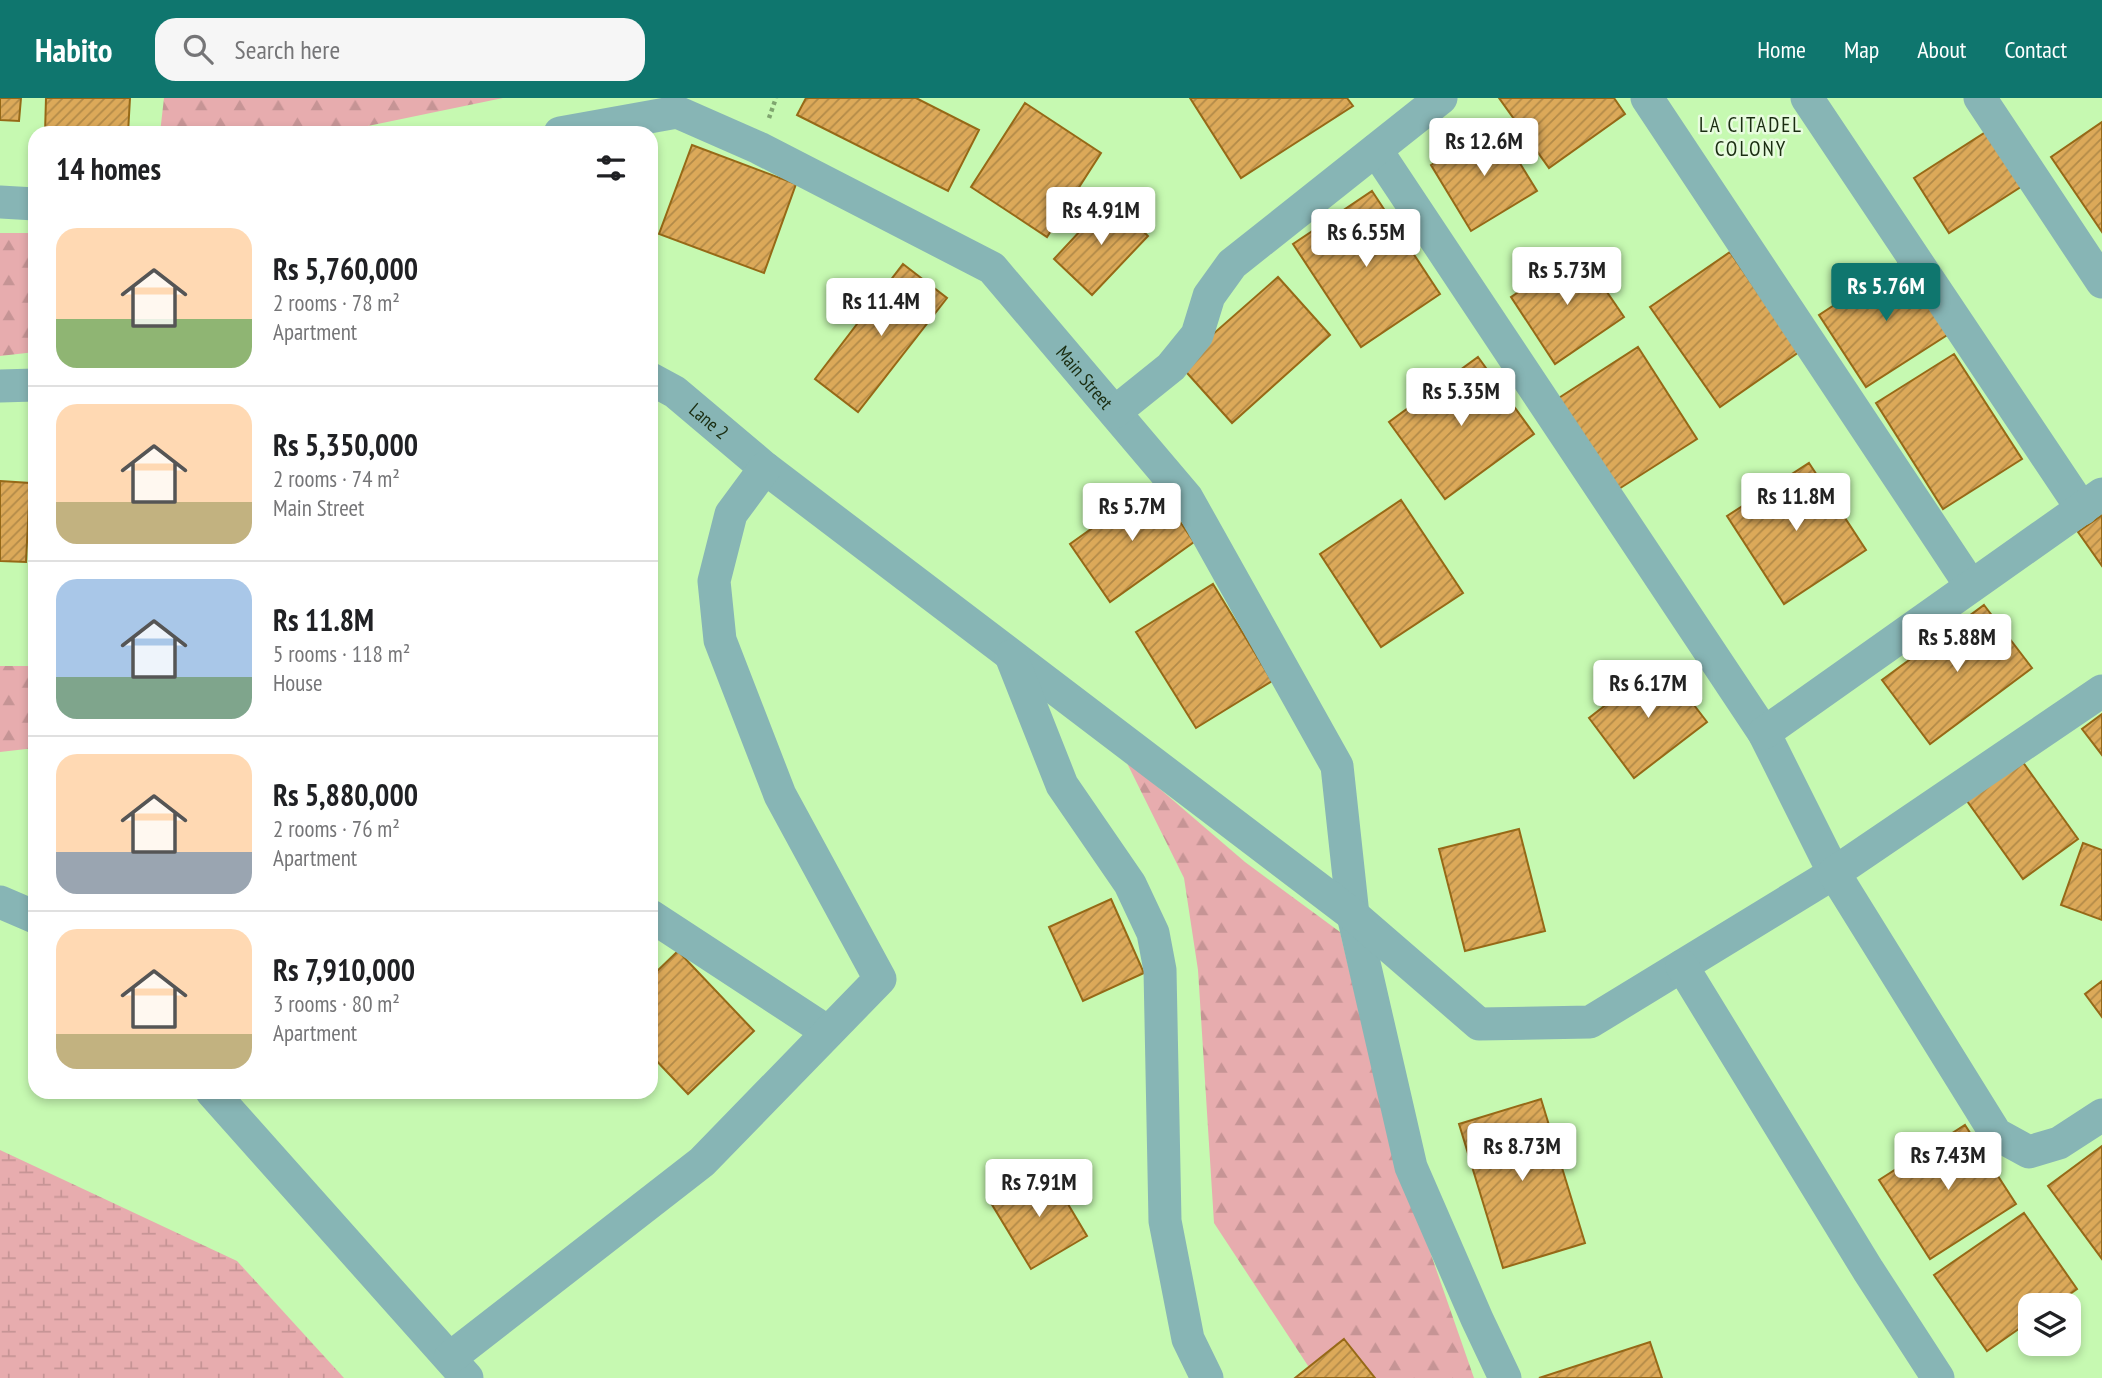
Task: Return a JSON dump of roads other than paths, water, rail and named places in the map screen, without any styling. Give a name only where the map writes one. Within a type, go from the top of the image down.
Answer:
[{"type":"street","points":[[1115,412],[1171,367],[1197,335],[1209,296],[1232,264],[1376,150],[1405,109],[1441,98]]},
{"type":"street","points":[[1647,98],[1971,586]]},
{"type":"street","points":[[1764,733],[2092,501],[1807,98]]},
{"type":"street","points":[[1980,98],[2102,282]]},
{"type":"street","name":"Main Street","points":[[599,126],[677,112],[759,148],[992,268],[1187,498],[1337,766],[1353,915],[1411,1167],[1505,1378]]},
{"type":"street","points":[[1376,150],[1764,733],[1834,873],[1996,1134],[2029,1152],[2059,1143],[2102,1115]]},
{"type":"street","points":[[0,202],[28,204]]},
{"type":"street","name":"Lane 2","points":[[658,383],[675,393],[765,468],[1353,915],[1479,1024],[1590,1023],[1834,873],[2102,691]]},
{"type":"street","points":[[0,386],[28,385]]},
{"type":"street","points":[[218,1099],[459,1368],[702,1162],[880,979],[780,795],[720,640],[714,581],[731,514],[765,468]]},
{"type":"street","points":[[1011,656],[1062,785],[1130,884],[1153,933],[1160,971],[1165,1221],[1188,1339],[1207,1378]]},
{"type":"street","points":[[0,902],[28,914]]},
{"type":"street","points":[[658,921],[828,1032]]},
{"type":"street","points":[[1682,966],[1868,1270],[1938,1378]]},
{"type":"district","name":"LA CITADEL COLONY","points":[[1751,136]]}]
